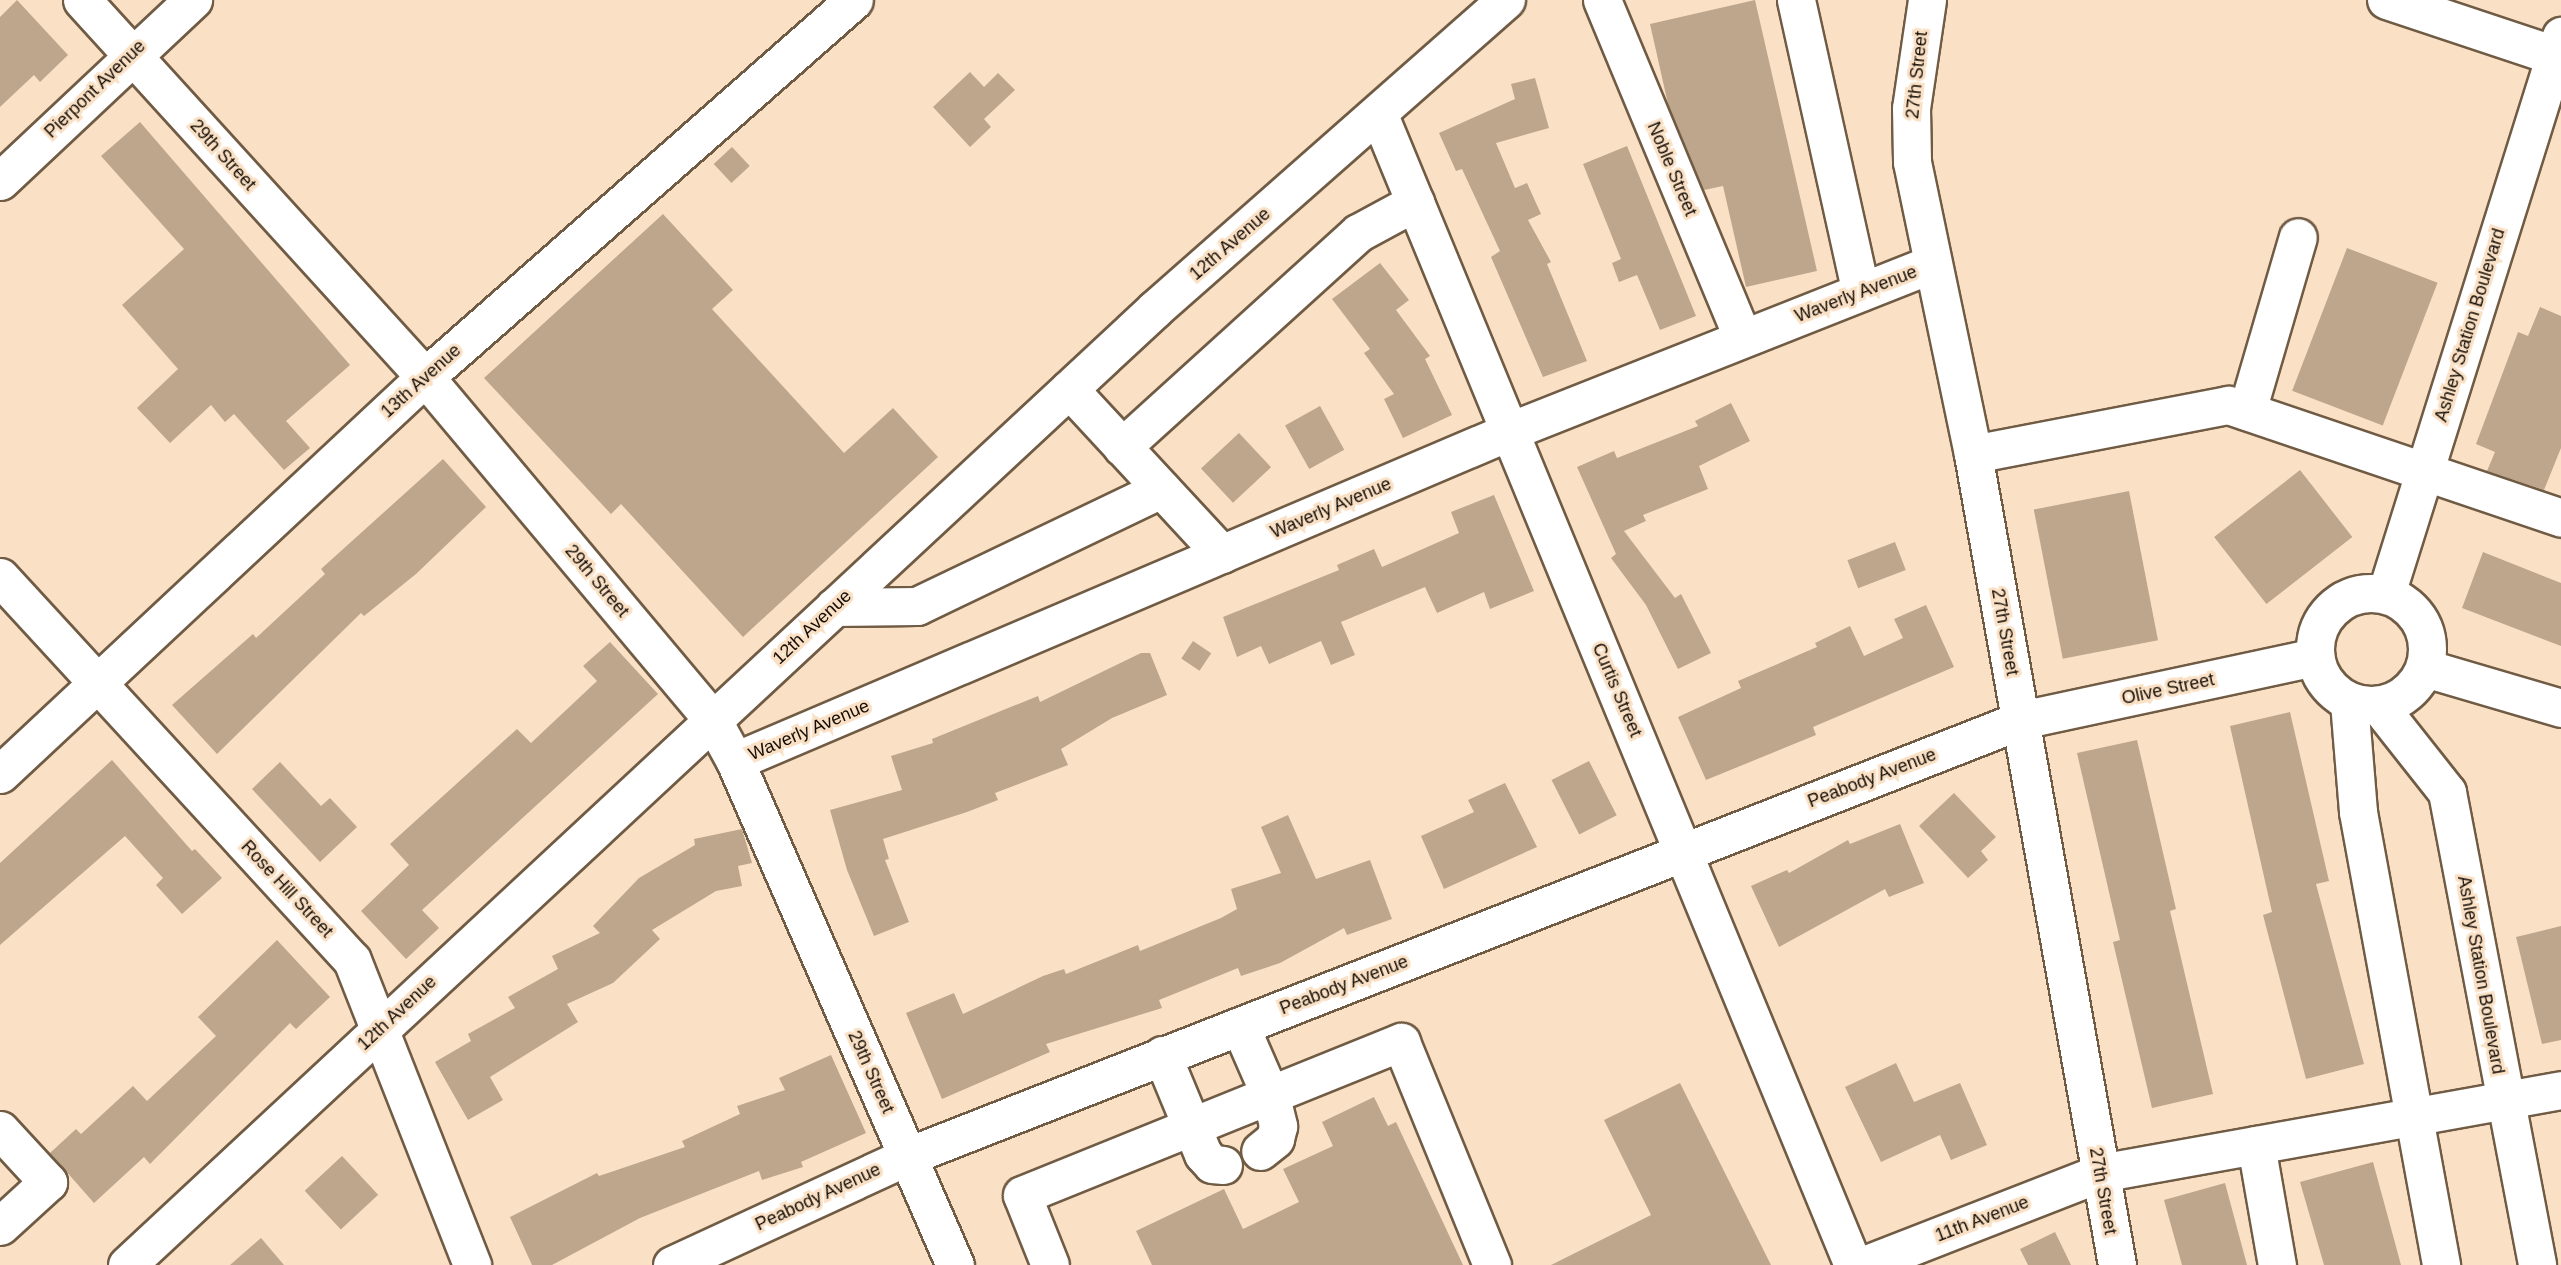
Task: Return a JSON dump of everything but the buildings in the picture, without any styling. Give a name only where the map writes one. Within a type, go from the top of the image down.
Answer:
[{"type":"main road","points":[[2387,0],[2558,49]]},
{"type":"street","name":"29th Street","points":[[82,0],[425,376],[712,719],[735,761],[955,1265]]},
{"type":"street","name":"Pierpont Avenue","points":[[0,181],[131,54],[193,0]]},
{"type":"street","name":"13th Avenue","points":[[0,774],[425,376],[854,0]]},
{"type":"street","name":"12th Avenue","points":[[127,1265],[1069,389],[1506,0]]},
{"type":"street","points":[[1796,0],[1861,292]]},
{"type":"street","name":"27th Street","points":[[1927,0],[1911,107],[1912,162],[1930,265],[1973,454],[2117,1265]]},
{"type":"street","name":"Noble Street","points":[[1608,2],[1743,338]]},
{"type":"street","name":"Ashley Station Boulevard","points":[[2386,594],[2558,49]]},
{"type":"street","name":"Curtis Street","points":[[1379,115],[1853,1265]]},
{"type":"street","points":[[1122,447],[1358,233],[1415,202]]},
{"type":"street","points":[[2247,411],[2298,237]]},
{"type":"street","name":"Waverly Avenue","points":[[735,761],[1510,432],[1930,265]]},
{"type":"street","points":[[1069,389],[1222,554]]},
{"type":"street","points":[[1973,454],[2228,405],[2561,518]]},
{"type":"street","points":[[834,607],[917,606],[1161,489]]},
{"type":"street","name":"Rose Hill Street","points":[[0,577],[352,960],[472,1265]]},
{"type":"street","points":[[2386,594],[2403,602],[2425,631],[2426,668],[2407,694],[2364,704],[2321,676],[2315,657],[2315,639],[2333,607],[2358,595],[2386,594]]},
{"type":"street","name":"Olive Street","points":[[2021,720],[2315,657]]},
{"type":"street","points":[[2426,668],[2561,708]]},
{"type":"street","points":[[2364,704],[2358,812],[2441,1265]]},
{"type":"street","name":"Ashley Station Boulevard","points":[[2364,704],[2447,792],[2537,1265]]},
{"type":"street","name":"Peabody Avenue","points":[[672,1265],[908,1156],[2021,720]]},
{"type":"street","points":[[1240,1026],[1271,1097],[1278,1126],[1275,1139],[1260,1151]]},
{"type":"street","points":[[1050,1265],[1022,1195],[1189,1126],[1271,1097],[1401,1042],[1492,1265]]},
{"type":"street","points":[[1162,1055],[1189,1126],[1203,1154],[1212,1164],[1223,1165]]},
{"type":"street","name":"11th Avenue","points":[[1864,1265],[2099,1173],[2561,1090]]},
{"type":"street","points":[[0,1226],[48,1182],[1,1132]]},
{"type":"street","points":[[2256,1145],[2277,1265]]}]
